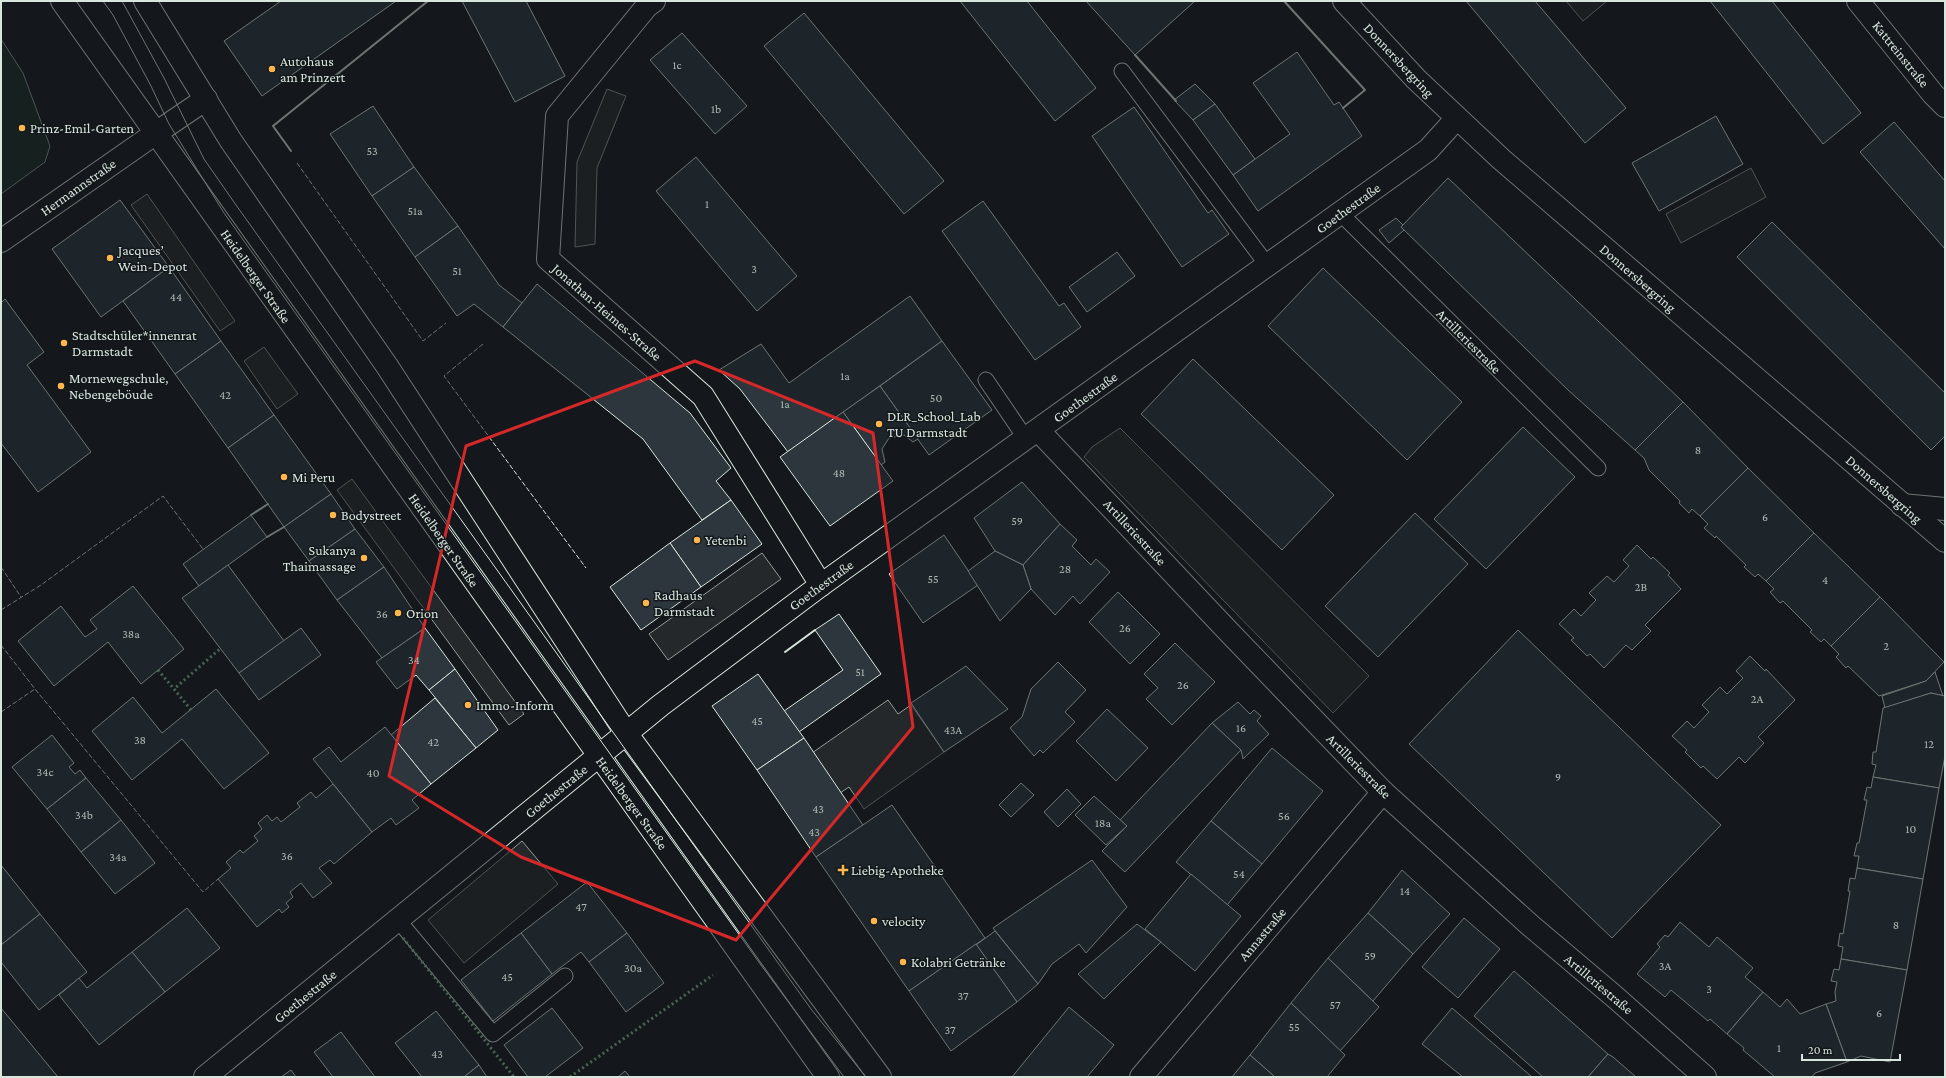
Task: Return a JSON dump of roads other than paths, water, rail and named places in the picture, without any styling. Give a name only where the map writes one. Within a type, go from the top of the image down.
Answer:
[{"type":"street","name":"Heidelberger Straße","points":[[62,1],[828,1077]]},
{"type":"street","points":[[145,1],[271,199],[387,366],[626,733],[880,1077]]},
{"type":"street","name":"Jonathan-Heimes-Straße","points":[[654,1],[647,6],[557,116],[548,260],[703,396],[820,585]]},
{"type":"street","name":"Donnersbergring","points":[[1344,1],[1416,79],[1456,119],[1945,542]]},
{"type":"street","name":"Kattreinstraße","points":[[1858,1],[1932,94],[1945,106]]},
{"type":"street","name":"Hermannstraße","points":[[1,241],[206,99]]},
{"type":"street","name":"Goethestraße","points":[[205,1077],[626,733],[820,585],[1341,214],[1428,150],[1456,119]]},
{"type":"street","name":"Artilleriestraße","points":[[1032,434],[1228,631],[1383,792],[1531,926],[1615,997],[1705,1077]]},
{"type":"street","points":[[1902,505],[1945,509]]},
{"type":"street","name":"Annastraße","points":[[1140,1077],[1383,792]]},
{"type":"lane","points":[[1122,72],[1268,266]]},
{"type":"lane","name":"Artilleriestraße","points":[[1341,214],[1598,468]]},
{"type":"lane","points":[[986,380],[1032,434]]},
{"type":"lane","points":[[398,920],[493,1034],[565,976]]},
{"type":"tram line","points":[[103,1],[113,15],[151,86],[169,124],[224,213],[758,961],[844,1077]]},
{"type":"tram line","points":[[122,1],[164,78],[204,159],[811,1009],[866,1077]]},
{"type":"place","name":"Autohaus am Prinzert","points":[[272,69]]},
{"type":"place","name":"Prinz-Emil-Garten","points":[[22,128]]},
{"type":"place","name":"Jacques’ Wein-Depot","points":[[110,258]]},
{"type":"place","name":"Stadtschüler*innenrat Darmstadt","points":[[64,343]]},
{"type":"place","name":"Mornewegschule, Nebengeböude","points":[[61,386]]},
{"type":"place","name":"DLR_School_Lab TU Darmstadt","points":[[879,424]]},
{"type":"place","name":"Mi Peru","points":[[284,477]]},
{"type":"place","name":"Bodystreet","points":[[333,515]]},
{"type":"place","name":"Yetenbi","points":[[697,540]]},
{"type":"place","name":"Sukanya Thaimassage","points":[[364,558]]},
{"type":"place","name":"Radhaus Darmstadt","points":[[646,603]]},
{"type":"place","name":"Orion","points":[[398,613]]},
{"type":"place","name":"Immo-Inform","points":[[468,705]]},
{"type":"place","name":"Liebig-Apotheke","points":[[843,870]]},
{"type":"place","name":"velocity","points":[[874,921]]},
{"type":"place","name":"Kolabri Getränke","points":[[903,962]]}]
